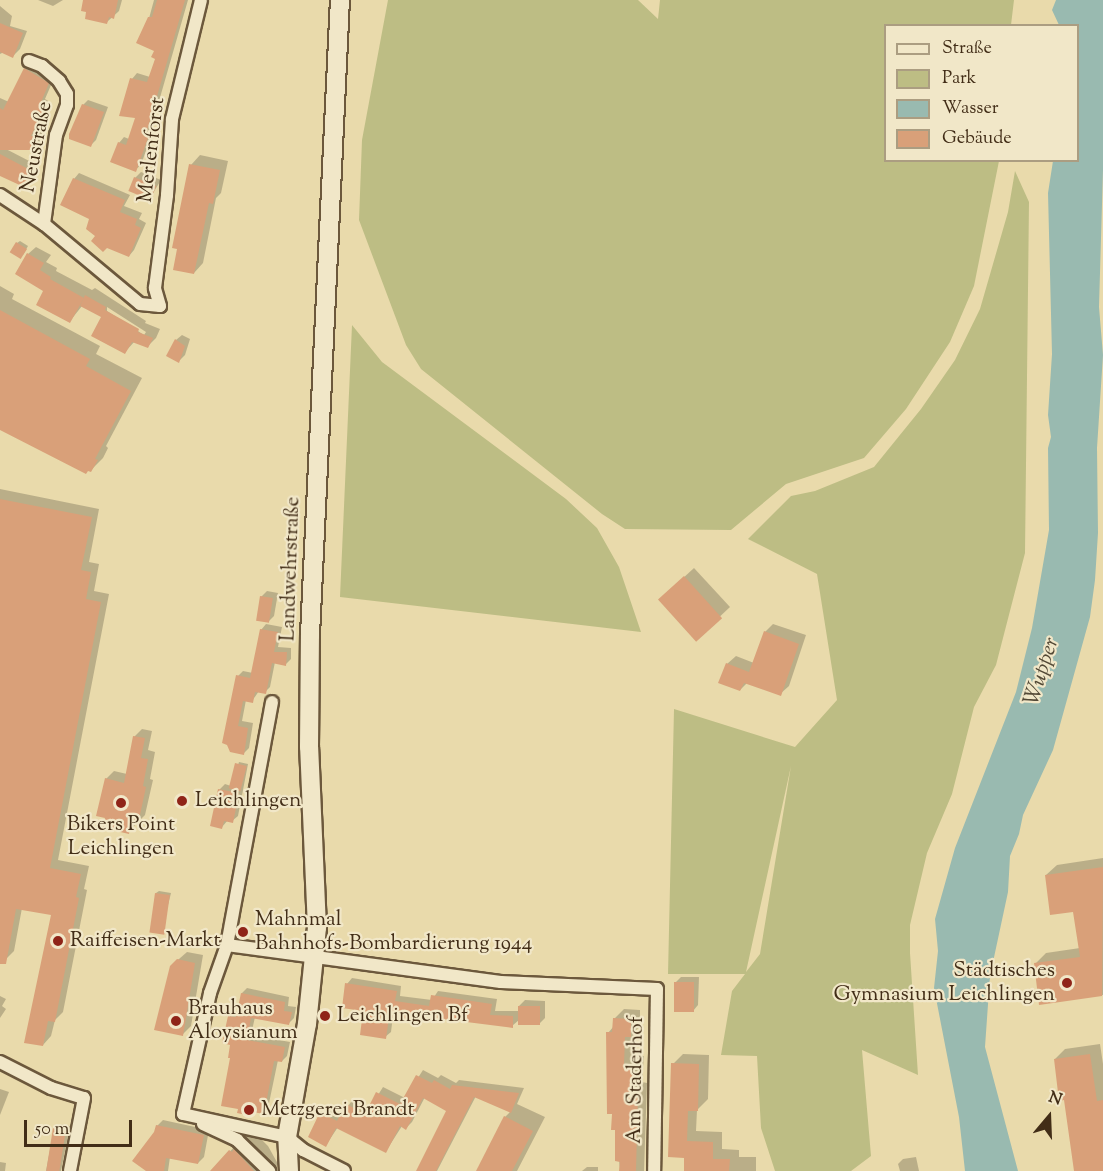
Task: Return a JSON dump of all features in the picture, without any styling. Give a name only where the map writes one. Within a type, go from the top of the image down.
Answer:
[{"type":"main road","name":"Landwehrstraße","points":[[289,1171],[287,1137],[307,1024],[317,928],[309,747],[310,635],[340,0]]},
{"type":"street","name":"Merlenforst","points":[[160,306],[155,288],[167,195],[172,119],[201,0]]},
{"type":"street","name":"Neustraße","points":[[29,61],[42,66],[59,81],[67,94],[67,105],[56,135],[44,224]]},
{"type":"street","name":"Neustraße","points":[[0,195],[44,224],[140,304],[160,306]]},
{"type":"street","points":[[183,1114],[210,993],[227,945],[272,702]]},
{"type":"street","points":[[227,945],[314,957]]},
{"type":"street","name":"Am Staderhof","points":[[314,957],[501,982],[657,989],[654,1171]]},
{"type":"street","points":[[0,1062],[51,1088],[84,1098],[70,1171]]},
{"type":"street","points":[[183,1114],[287,1137],[303,1150],[344,1171]]},
{"type":"street","points":[[183,1114],[237,1140],[269,1171]]},
{"type":"green space","points":[[388,0],[638,0],[658,19],[660,0],[1014,0],[1011,24],[884,24],[884,162],[999,162],[974,286],[950,342],[906,409],[864,458],[786,484],[731,530],[625,529],[602,514],[421,369],[406,345],[359,220],[362,140]]},
{"type":"green space","points":[[1015,171],[1029,202],[1025,553],[996,665],[974,707],[952,794],[927,853],[910,925],[918,1075],[862,1050],[871,1156],[851,1171],[775,1171],[761,1128],[757,1056],[721,1055],[732,991],[745,974],[668,974],[674,709],[795,747],[837,700],[817,574],[748,539],[791,496],[815,491],[874,467],[921,409],[955,360],[980,309],[1008,212]],"holes":[[[791,766],[760,954],[746,972]]]},
{"type":"green space","points":[[352,325],[382,362],[566,499],[597,528],[619,567],[641,632],[340,597]]},
{"type":"water","name":"Wupper","points":[[1056,0],[1103,0],[1103,170],[1099,307],[1103,355],[1097,448],[1098,533],[1095,580],[1090,617],[1053,750],[1023,815],[1019,834],[1010,856],[1008,892],[990,976],[985,1047],[1018,1171],[965,1171],[959,1117],[934,988],[938,951],[935,919],[955,848],[1016,692],[1032,628],[1049,530],[1048,448],[1051,437],[1048,415],[1052,354],[1048,193],[1053,162],[1079,162],[1079,24],[1059,24],[1052,10]]},
{"type":"building","points":[[83,0],[118,0],[114,19],[109,17],[107,24],[85,19],[86,12],[81,11]]},
{"type":"building","points":[[157,0],[185,0],[146,134],[149,135],[136,172],[110,162],[118,142],[126,145],[135,118],[119,116],[130,78],[147,82],[155,59],[151,57],[154,51],[136,43],[148,17],[152,17]]},
{"type":"building","points":[[0,23],[23,33],[13,58],[0,52]]},
{"type":"building","points":[[24,68],[49,83],[39,107],[44,109],[31,136],[38,136],[38,150],[0,150],[0,108],[3,110]]},
{"type":"building","points":[[82,104],[104,112],[91,147],[69,139]]},
{"type":"building","points":[[0,154],[32,171],[24,187],[0,176]]},
{"type":"building","points":[[189,164],[220,170],[213,204],[209,203],[194,274],[173,270],[177,249],[172,248]]},
{"type":"building","points":[[134,177],[156,186],[151,200],[128,191]]},
{"type":"building","points":[[73,178],[125,200],[120,212],[137,219],[135,225],[141,228],[129,257],[107,248],[103,252],[91,241],[95,236],[86,229],[89,219],[60,205]]},
{"type":"building","points":[[16,242],[27,249],[21,259],[10,252]]},
{"type":"building","points":[[27,253],[44,263],[40,270],[51,277],[50,279],[84,298],[70,323],[36,305],[43,291],[15,274]]},
{"type":"building","points":[[85,295],[106,307],[105,310],[139,329],[138,332],[153,338],[148,348],[132,342],[125,354],[91,336],[101,317],[80,306]]},
{"type":"building","points":[[0,310],[90,359],[86,366],[131,391],[95,459],[98,460],[91,472],[88,471],[86,474],[0,430]]},
{"type":"building","points":[[175,339],[185,346],[179,363],[166,356]]},
{"type":"building","points":[[0,499],[92,517],[81,570],[91,572],[86,599],[101,602],[50,868],[81,874],[76,897],[79,898],[55,1022],[48,1021],[43,1046],[24,1043],[51,915],[16,909],[6,964],[0,964]]},
{"type":"building","points":[[684,576],[722,618],[696,642],[658,599]]},
{"type":"building","points":[[260,596],[273,598],[269,623],[256,621]]},
{"type":"building","points":[[260,629],[278,632],[274,652],[287,652],[286,666],[272,663],[266,694],[255,692],[253,703],[243,701],[238,726],[248,728],[244,755],[230,752],[227,745],[222,743],[236,675],[250,678]]},
{"type":"building","points":[[764,631],[799,644],[781,696],[744,683],[740,691],[718,683],[726,663],[749,672]]},
{"type":"building","points":[[133,736],[145,738],[141,758],[148,759],[143,786],[146,787],[138,824],[131,823],[129,834],[103,828],[105,818],[96,816],[105,778],[124,783]]},
{"type":"building","points":[[235,763],[247,766],[240,791],[229,788]]},
{"type":"building","points":[[218,789],[239,793],[233,823],[224,821],[222,829],[210,826]]},
{"type":"building","points":[[1103,867],[1102,996],[1039,1005],[1034,963],[1080,957],[1073,912],[1050,915],[1045,875]]},
{"type":"building","points":[[155,893],[170,895],[164,935],[149,933]]},
{"type":"building","points":[[177,959],[195,963],[183,1036],[154,1030],[170,966]]},
{"type":"building","points":[[674,982],[694,982],[694,1012],[674,1012]]},
{"type":"building","points":[[345,983],[397,991],[395,1001],[429,1006],[431,995],[492,1004],[490,1015],[513,1016],[513,1028],[411,1015],[410,1020],[389,1017],[386,1039],[360,1035],[363,1011],[342,1008]]},
{"type":"building","points":[[241,993],[285,1002],[284,1011],[292,1012],[289,1025],[251,1018],[247,1040],[285,1047],[282,1062],[274,1061],[264,1114],[252,1112],[251,1116],[237,1113],[238,1109],[221,1106],[230,1058],[228,1058],[230,1045],[222,1043],[228,1016],[236,1017]]},
{"type":"building","points":[[518,1006],[540,1006],[540,1025],[518,1025]]},
{"type":"building","points":[[613,1018],[631,1019],[631,1037],[625,1037],[624,1065],[635,1065],[633,1092],[638,1092],[636,1171],[619,1171],[620,1162],[615,1161],[615,1130],[611,1130],[612,1114],[607,1114],[606,1032],[612,1032]]},
{"type":"building","points":[[1090,1054],[1097,1101],[1103,1100],[1103,1171],[1074,1171],[1064,1100],[1059,1101],[1054,1059]]},
{"type":"building","points":[[671,1063],[699,1064],[698,1111],[688,1111],[687,1141],[713,1142],[713,1159],[730,1159],[729,1171],[684,1171],[684,1158],[668,1157]]},
{"type":"building","points":[[416,1075],[432,1083],[434,1080],[450,1089],[452,1085],[519,1093],[511,1113],[474,1097],[436,1171],[416,1171],[446,1111],[423,1098],[406,1130],[400,1126],[386,1153],[336,1128],[326,1147],[308,1137],[320,1112],[337,1121],[346,1104],[365,1114],[376,1092],[400,1104]]},
{"type":"building","points":[[504,1116],[533,1131],[512,1171],[476,1171]]},
{"type":"building","points":[[156,1125],[204,1135],[198,1164],[166,1158],[164,1171],[146,1171],[132,1161],[154,1132]]},
{"type":"building","points":[[53,1128],[66,1130],[59,1171],[46,1171]]},
{"type":"building","points":[[234,1149],[254,1171],[210,1171],[229,1150],[232,1152]]},
{"type":"place","name":"Leichlingen","points":[[182,801]]},
{"type":"place","name":"Bikers Point Leichlingen","points":[[121,803]]},
{"type":"place","name":"Mahnmal Bahnhofs-Bombardierung 1944","points":[[243,932]]},
{"type":"place","name":"Raiffeisen-Markt","points":[[58,941]]},
{"type":"place","name":"Städtisches Gymnasium Leichlingen","points":[[1067,983]]},
{"type":"place","name":"Leichlingen Bf","points":[[325,1016]]},
{"type":"place","name":"Brauhaus Aloysianum","points":[[176,1021]]},
{"type":"place","name":"Metzgerei Brandt","points":[[249,1110]]}]
